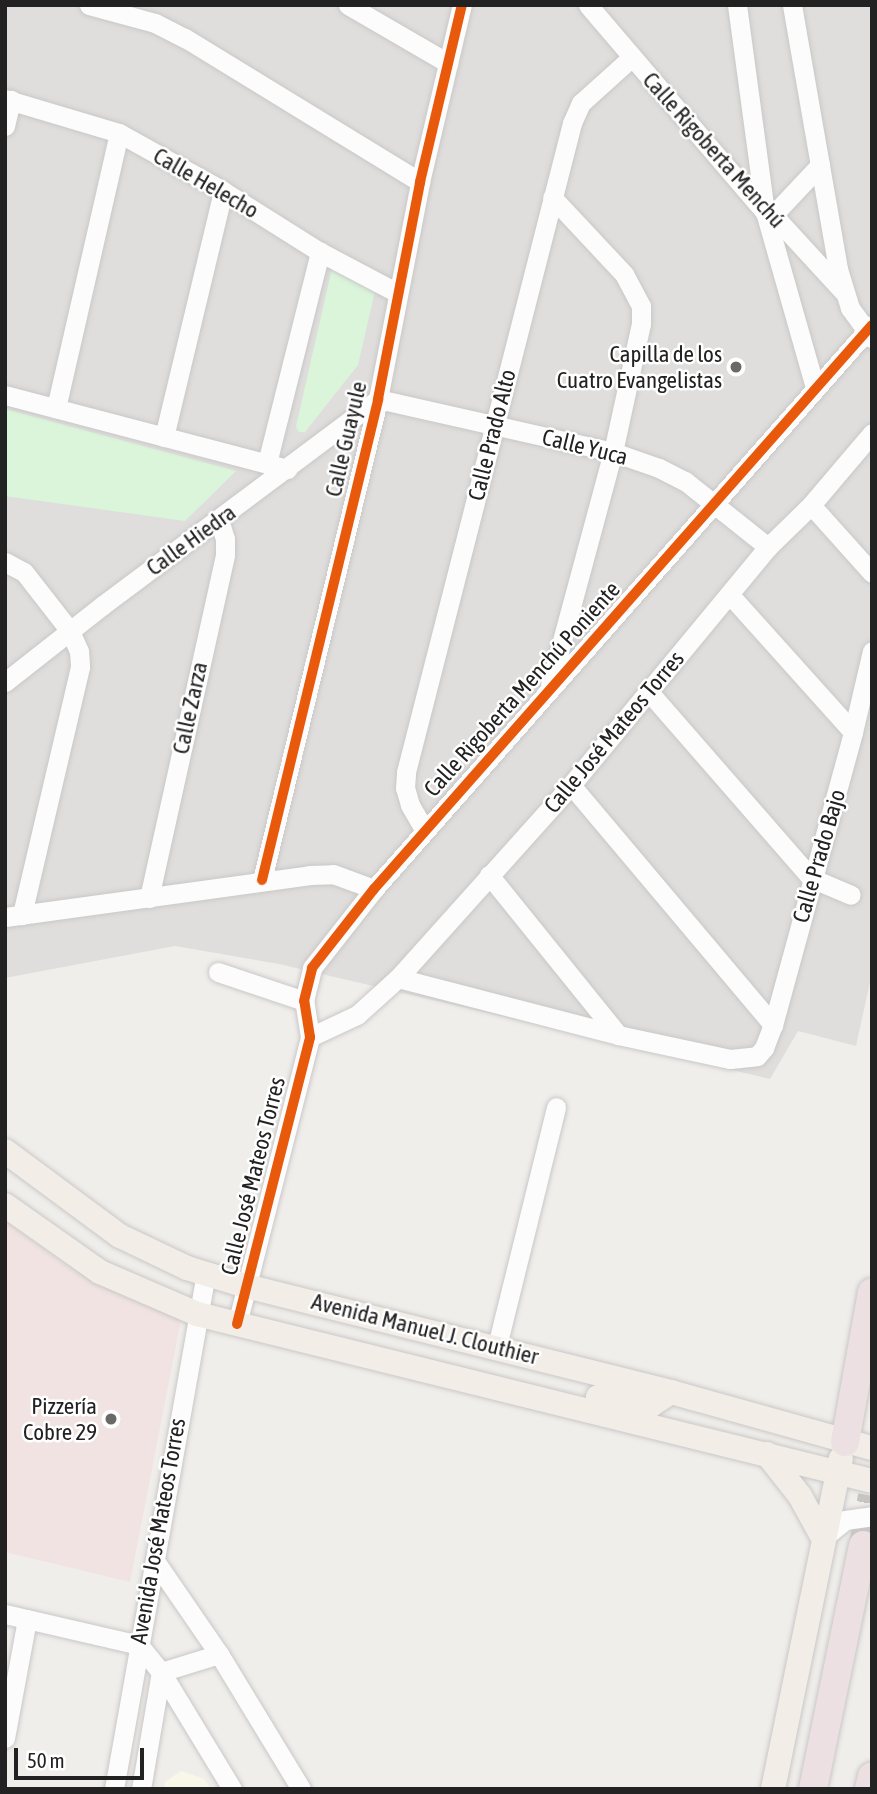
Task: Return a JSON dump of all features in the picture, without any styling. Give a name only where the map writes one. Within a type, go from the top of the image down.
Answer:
[{"type":"highway","points":[[859,1445],[872,1292]]},
{"type":"highway","points":[[813,1789],[863,1545]]},
{"type":"highway","points":[[869,1789],[872,1776]]},
{"type":"main road","name":"Avenida Manuel J. Clouthier","points":[[5,1151],[120,1236],[206,1273],[246,1286],[497,1346],[859,1445]]},
{"type":"main road","name":"Avenida Manuel J. Clouthier","points":[[5,1205],[100,1272],[197,1314],[872,1481]]},
{"type":"main road","points":[[524,1395],[583,1395],[651,1405],[671,1392]]},
{"type":"main road","points":[[773,1789],[838,1473],[859,1445]]},
{"type":"main road","points":[[767,1454],[800,1496],[823,1538]]},
{"type":"street","points":[[89,5],[155,23],[185,38],[420,181]]},
{"type":"street","points":[[348,5],[448,63]]},
{"type":"street","name":"Calle Guayule","points":[[262,880],[378,399],[420,181],[462,5]]},
{"type":"street","name":"Calle Rigoberta Menchú","points":[[588,5],[631,58],[769,214],[843,291]]},
{"type":"street","points":[[737,5],[769,214],[815,388]]},
{"type":"street","points":[[792,5],[843,291],[850,308],[870,331]]},
{"type":"street","name":"Calle Prado Alto","points":[[425,831],[410,805],[405,788],[406,772],[552,197],[572,123],[582,103],[631,58]]},
{"type":"street","points":[[5,126],[8,100]]},
{"type":"street","name":"Calle Helecho","points":[[8,100],[120,133],[223,191],[320,252],[397,292]]},
{"type":"street","points":[[55,408],[120,133]]},
{"type":"street","points":[[769,214],[820,165]]},
{"type":"street","points":[[164,438],[223,191]]},
{"type":"street","points":[[549,690],[613,452],[640,324],[641,306],[624,274],[552,197]]},
{"type":"street","points":[[267,463],[320,252]]},
{"type":"street","name":"Calle Rigoberta Menchú Poniente","points":[[310,1037],[304,1002],[312,968],[374,889],[715,505],[815,388],[870,331]]},
{"type":"street","points":[[5,395],[287,469]]},
{"type":"street","name":"Calle Yuca","points":[[378,399],[613,452],[659,468],[685,481],[768,547]]},
{"type":"street","name":"Calle Hiedra","points":[[5,682],[378,399]]},
{"type":"street","name":"Calle José Mateos Torres","points":[[237,1324],[310,1037],[357,1015],[398,978],[571,785],[768,547],[810,505],[872,433]]},
{"type":"street","points":[[810,505],[872,573]]},
{"type":"street","name":"Calle Zarza","points":[[149,898],[225,554],[225,539],[219,519]]},
{"type":"street","points":[[5,562],[24,572],[70,631],[79,652],[80,667],[14,916],[262,880],[333,874],[374,889]]},
{"type":"street","points":[[730,595],[853,732]]},
{"type":"street","name":"Calle Prado Bajo","points":[[618,1035],[730,1059],[757,1056],[764,1048],[773,1024],[853,732],[872,651]]},
{"type":"street","points":[[649,692],[811,878],[851,895]]},
{"type":"street","points":[[571,785],[773,1024]]},
{"type":"street","points":[[489,875],[618,1035]]},
{"type":"street","points":[[218,972],[304,1002]]},
{"type":"street","points":[[398,978],[618,1035]]},
{"type":"street","points":[[497,1346],[556,1107]]},
{"type":"street","name":"Avenida José Mateos Torres","points":[[114,1789],[206,1273]]},
{"type":"street","points":[[823,1538],[845,1520],[872,1516]]},
{"type":"street","points":[[155,1561],[219,1654],[301,1789]]},
{"type":"street","points":[[5,1614],[139,1645],[161,1672],[232,1789]]},
{"type":"street","points":[[5,1738],[27,1619]]},
{"type":"street","name":"Avenida José Mateos Torres","points":[[141,1789],[161,1672],[219,1654]]},
{"type":"shaded area","points":[[5,5],[872,5],[872,973],[856,1046],[798,1031],[770,1079],[279,964],[175,946],[5,978]]},
{"type":"shaded area","points":[[5,1221],[70,1268],[134,1301],[182,1315],[130,1582],[5,1552]]},
{"type":"shaded area","points":[[181,1771],[204,1779],[211,1789],[164,1789],[165,1782]]},
{"type":"green space","points":[[332,268],[375,291],[358,365],[305,432],[299,432],[296,427]]},
{"type":"green space","points":[[5,409],[236,471],[185,521],[5,496]]},
{"type":"tunnel","points":[[863,1545],[872,1496]]},
{"type":"cycle path","points":[[262,880],[378,399],[420,182],[462,5]]},
{"type":"cycle path","points":[[237,1324],[310,1037],[304,1001],[312,968],[374,889],[872,325]]},
{"type":"place","name":"Capilla de los Cuatro Evangelistas","points":[[736,367]]},
{"type":"place","name":"Pizzería Cobre 29","points":[[111,1419]]}]
